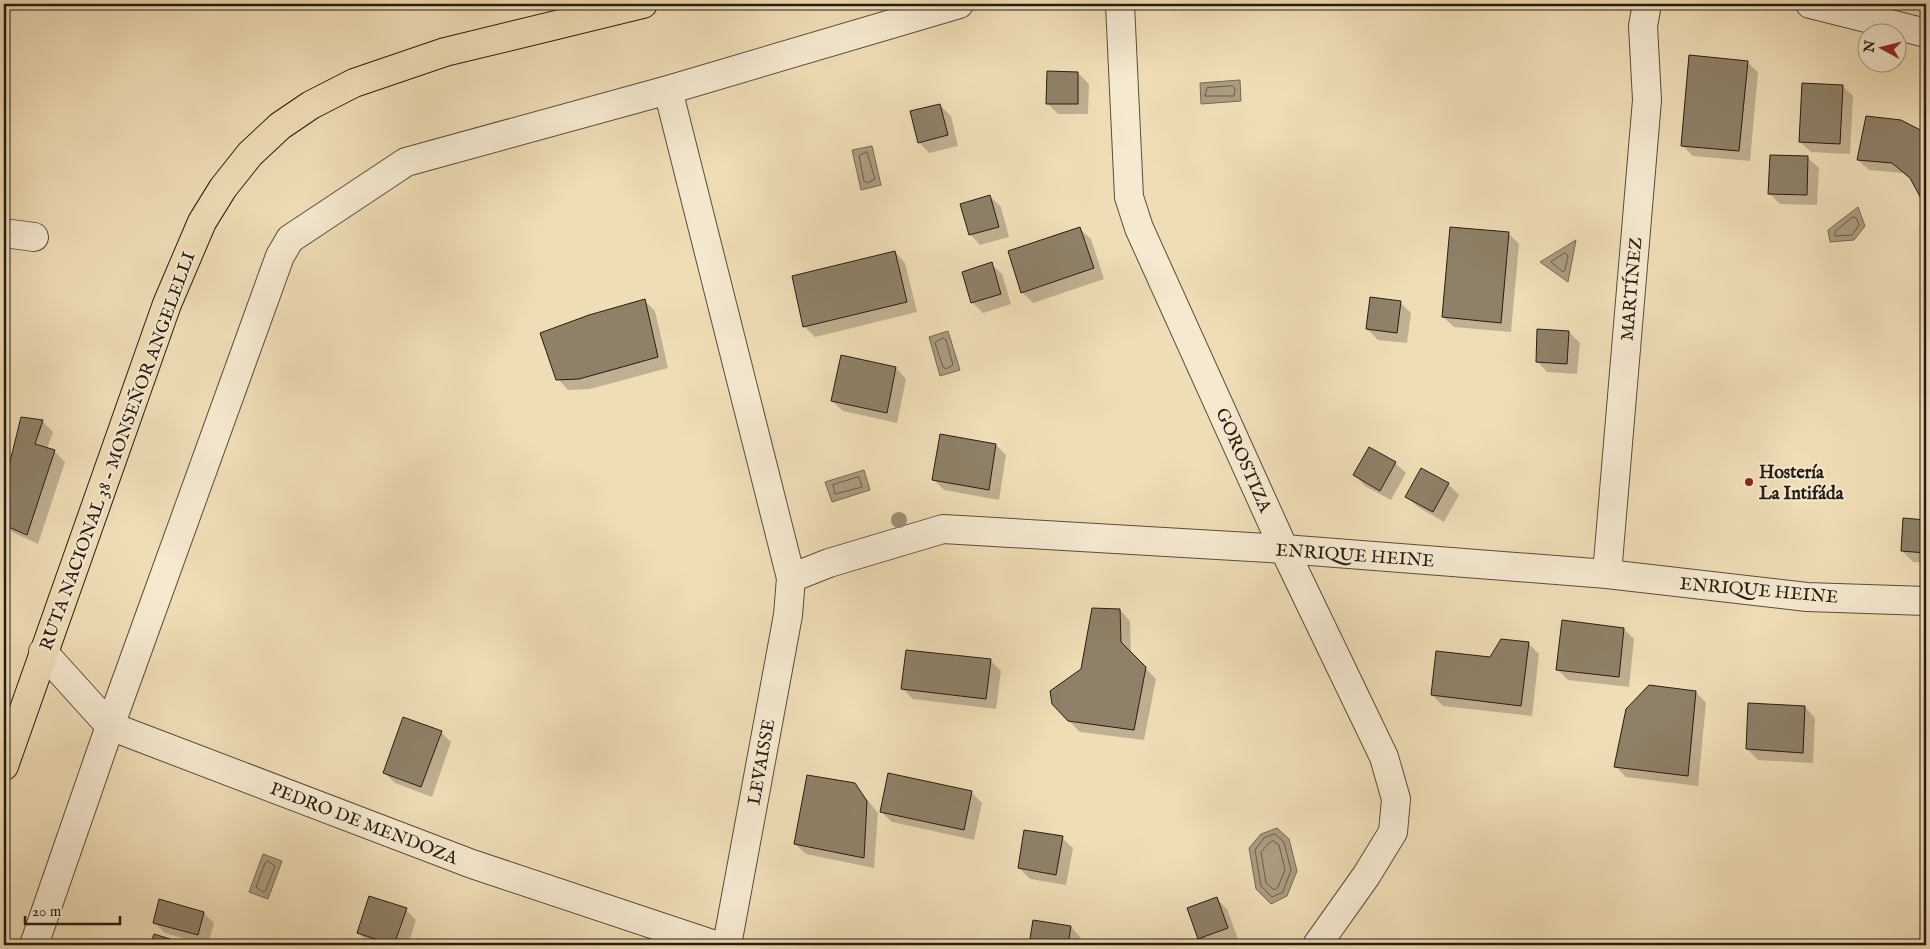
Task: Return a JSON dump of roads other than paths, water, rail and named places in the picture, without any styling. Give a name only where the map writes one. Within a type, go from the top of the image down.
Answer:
[{"type":"main road","name":"RUTA NACIONAL 38 - MONSEÑOR ANGELELLI","points":[[4,766],[171,295],[202,222],[223,188],[250,154],[280,126],[311,105],[354,83],[445,52],[643,4]]},
{"type":"street","points":[[34,945],[110,726],[280,256],[290,239],[406,162],[668,90],[959,4]]},
{"type":"street","name":"GOROSTIZA","points":[[1120,4],[1129,197],[1139,228],[1284,549],[1384,757],[1396,799],[1393,832],[1366,876],[1317,945]]},
{"type":"street","name":"MARTÍNEZ","points":[[1607,574],[1647,100],[1643,26],[1647,4]]},
{"type":"street","points":[[1810,4],[1926,32]]},
{"type":"street","name":"LEVAISSE","points":[[668,90],[791,578],[788,615],[727,945]]},
{"type":"street","points":[[4,233],[34,237]]},
{"type":"street","name":"ENRIQUE HEINE","points":[[791,578],[829,563],[943,529],[1284,549],[1607,574],[1807,597],[1926,601]]},
{"type":"street","name":"PEDRO DE MENDOZA","points":[[43,652],[110,726],[472,864],[715,945]]},
{"type":"water","points":[[1240,80],[1241,101],[1201,104],[1200,83]]},
{"type":"water","points":[[872,146],[881,185],[861,190],[852,150]]},
{"type":"water","points":[[1858,207],[1865,226],[1854,240],[1830,242],[1828,230]]},
{"type":"water","points":[[1576,240],[1568,282],[1540,262]]},
{"type":"water","points":[[948,331],[960,370],[940,376],[929,337]]},
{"type":"water","points":[[864,470],[870,490],[832,502],[825,482]]},
{"type":"water","points":[[1277,828],[1289,839],[1297,871],[1287,896],[1271,904],[1256,889],[1249,848],[1261,834]]},
{"type":"water","points":[[263,854],[282,861],[268,899],[249,892]]},
{"type":"place","name":"Hostería La Intifáda","points":[[1749,482]]}]
